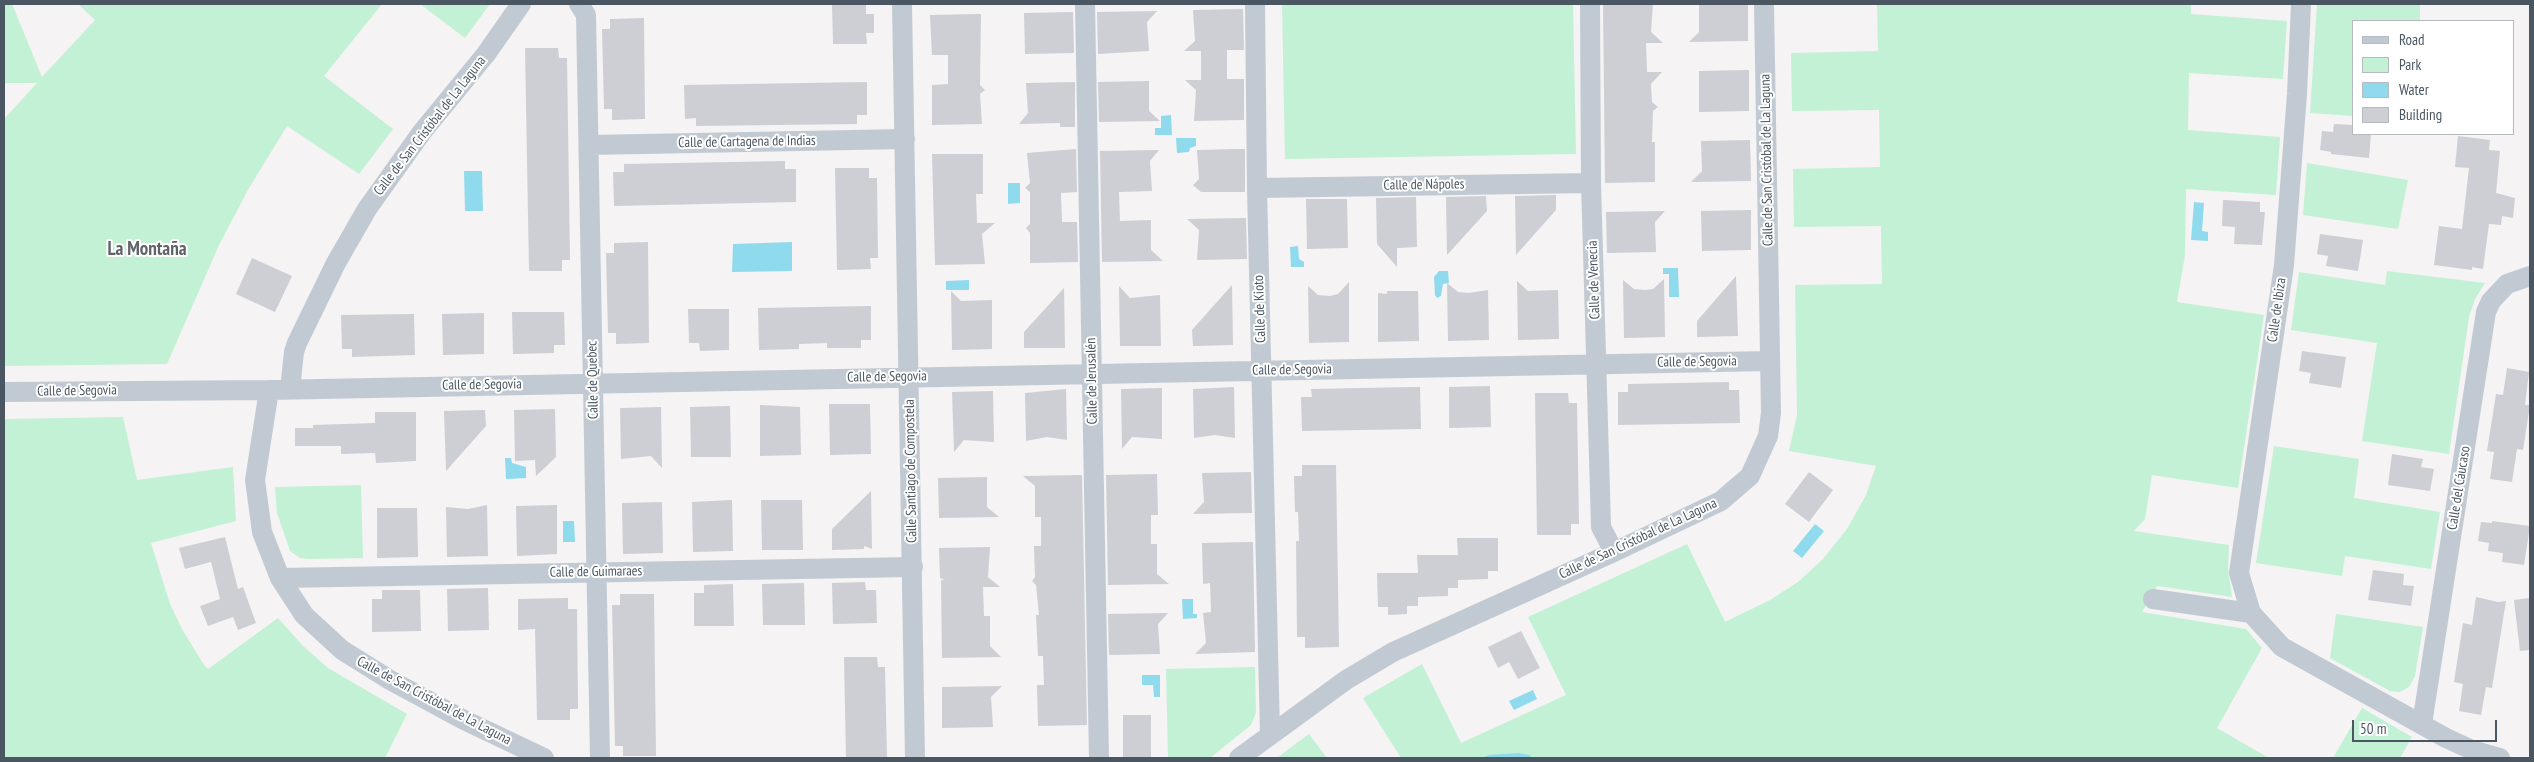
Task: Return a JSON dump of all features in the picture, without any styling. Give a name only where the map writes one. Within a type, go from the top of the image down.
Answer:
[{"type":"street","name":"Calle de San Cristóbal de La Laguna","points":[[290,389],[294,352],[297,344],[336,263],[367,209],[407,153],[486,54],[521,4]]},
{"type":"street","name":"Calle Santiago de Compostela","points":[[902,4],[910,376],[915,758]]},
{"type":"street","name":"Calle de Jerusalén","points":[[1085,4],[1099,758]]},
{"type":"street","name":"Calle de Kioto","points":[[1255,4],[1257,188],[1270,734]]},
{"type":"street","name":"Calle de Venecia","points":[[1590,4],[1591,183],[1601,527],[1614,552]]},
{"type":"street","name":"Calle de San Cristóbal de La Laguna","points":[[1239,758],[1346,680],[1392,652],[1614,552],[1721,501],[1750,476],[1768,436],[1770,361],[1764,4]]},
{"type":"street","name":"Calle de Ibiza","points":[[2301,4],[2297,94],[2284,265],[2239,573],[2250,613],[2282,647],[2472,750],[2500,758]]},
{"type":"street","name":"Calle de Quebec","points":[[584,7],[589,145],[600,758]]},
{"type":"street","name":"Calle de Cartagena de Indias","points":[[589,145],[905,139]]},
{"type":"street","name":"Calle de Nápoles","points":[[1257,188],[1591,183]]},
{"type":"street","name":"Calle del Cáucaso","points":[[2422,724],[2486,312],[2491,301],[2506,284],[2530,276]]},
{"type":"street","name":"Calle de Segovia","points":[[4,392],[269,390],[910,376],[1770,361]]},
{"type":"street","name":"Calle de San Cristóbal de La Laguna","points":[[269,390],[256,480],[262,532],[280,578],[304,615],[342,650],[431,702],[544,758]]},
{"type":"street","name":"Calle de Guimaraes","points":[[280,578],[913,568]]},
{"type":"street","points":[[2153,599],[2250,613]]},
{"type":"green space","points":[[4,4],[12,4],[42,77],[95,20],[78,4],[382,4],[324,76],[393,129],[359,174],[287,126],[249,188],[219,245],[167,364],[4,366],[4,119],[37,83],[4,83]]},
{"type":"green space","points":[[420,4],[490,4],[465,38]]},
{"type":"green space","points":[[1282,4],[1573,4],[1576,154],[1285,159]]},
{"type":"green space","points":[[1877,4],[2191,4],[2191,14],[2287,21],[2283,79],[2189,73],[2188,130],[2280,137],[2276,195],[2186,189],[2185,255],[2177,302],[2264,315],[2238,488],[2152,475],[2145,519],[2134,531],[2229,545],[2228,569],[2232,597],[2157,586],[2142,612],[2246,629],[2262,648],[2217,728],[2269,758],[1401,758],[1363,698],[1422,664],[1461,743],[1566,695],[1528,617],[1687,544],[1725,622],[1770,600],[1798,582],[1823,559],[1847,529],[1866,495],[1876,466],[1789,451],[1797,415],[1795,285],[1882,284],[1881,226],[1794,227],[1793,169],[1880,167],[1879,110],[1792,111],[1791,53],[1878,51]]},
{"type":"green space","points":[[2317,4],[2420,4],[2420,20],[2352,20],[2352,116],[2310,113]]},
{"type":"green space","points":[[2307,163],[2408,180],[2398,229],[2303,215]]},
{"type":"green space","points":[[2387,271],[2485,283],[2475,299],[2469,317],[2449,454],[2362,441],[2377,343],[2291,330],[2299,272],[2385,285]]},
{"type":"green space","points":[[123,417],[137,480],[233,467],[236,521],[151,543],[170,604],[182,629],[204,665],[208,669],[278,618],[303,646],[328,668],[407,714],[385,758],[4,758],[4,419]]},
{"type":"green space","points":[[2274,446],[2359,459],[2354,498],[2440,512],[2431,569],[2345,556],[2342,576],[2256,563]]},
{"type":"green space","points":[[361,485],[363,558],[308,559],[300,558],[290,551],[277,513],[275,487]]},
{"type":"green space","points":[[2336,614],[2423,627],[2415,676],[2409,687],[2400,692],[2390,691],[2330,658]]},
{"type":"green space","points":[[1255,667],[1256,713],[1251,725],[1210,758],[1168,758],[1166,669]]},
{"type":"green space","points":[[2362,708],[2412,737],[2400,758],[2333,758]]},
{"type":"green space","points":[[1309,734],[1327,758],[1277,758],[1294,745]]},
{"type":"water","points":[[1171,115],[1172,135],[1155,135],[1155,128],[1161,128],[1161,116]]},
{"type":"water","points":[[1176,138],[1196,138],[1196,146],[1190,148],[1189,152],[1177,153]]},
{"type":"water","points":[[464,171],[482,171],[483,211],[465,211]]},
{"type":"water","points":[[1008,183],[1020,183],[1020,203],[1008,204]]},
{"type":"water","points":[[2194,202],[2204,203],[2202,231],[2208,232],[2208,241],[2191,240]]},
{"type":"water","points":[[792,242],[792,271],[732,272],[733,244]]},
{"type":"water","points":[[1298,246],[1299,259],[1304,262],[1304,267],[1291,267],[1290,247]]},
{"type":"water","points":[[1663,268],[1678,268],[1679,297],[1669,297],[1669,274],[1663,274]]},
{"type":"water","points":[[1439,271],[1448,271],[1449,283],[1443,284],[1441,296],[1437,298],[1435,295],[1434,277]]},
{"type":"water","points":[[969,280],[969,290],[946,290],[946,281]]},
{"type":"water","points":[[505,458],[511,458],[512,463],[526,467],[526,478],[506,479]]},
{"type":"water","points":[[563,521],[574,521],[575,542],[563,542]]},
{"type":"water","points":[[1815,524],[1824,531],[1802,558],[1793,551]]},
{"type":"water","points":[[1182,599],[1193,599],[1193,614],[1197,614],[1197,618],[1183,619]]},
{"type":"water","points":[[1142,675],[1160,675],[1160,697],[1154,697],[1153,685],[1142,685]]},
{"type":"water","points":[[1533,690],[1537,699],[1514,710],[1509,701]]},
{"type":"water","points":[[1518,753],[1529,755],[1533,758],[1482,758],[1489,755]]},
{"type":"building","points":[[832,4],[866,4],[866,14],[874,14],[874,33],[866,33],[867,44],[833,44]]},
{"type":"building","points":[[1603,4],[1653,4],[1651,32],[1663,43],[1646,43],[1647,72],[1662,72],[1651,84],[1652,102],[1658,107],[1653,111],[1652,142],[1655,142],[1655,182],[1605,183]]},
{"type":"building","points":[[1699,4],[1748,4],[1748,41],[1689,42],[1699,32]]},
{"type":"building","points":[[1243,9],[1244,50],[1227,50],[1227,79],[1244,79],[1244,120],[1194,121],[1196,90],[1185,80],[1201,80],[1201,51],[1184,51],[1195,41],[1193,10]]},
{"type":"building","points":[[1157,11],[1147,22],[1149,51],[1098,54],[1097,12]]},
{"type":"building","points":[[1073,12],[1074,53],[1025,54],[1024,13]]},
{"type":"building","points":[[981,14],[980,85],[985,90],[980,94],[982,124],[932,125],[932,85],[948,84],[948,55],[932,55],[930,15]]},
{"type":"building","points":[[644,18],[645,119],[612,120],[612,109],[604,109],[602,29],[610,29],[610,19]]},
{"type":"building","points":[[525,48],[558,48],[559,58],[567,58],[570,260],[562,260],[562,271],[529,271]]},
{"type":"building","points":[[1749,70],[1749,111],[1699,112],[1699,71]]},
{"type":"building","points":[[1149,81],[1149,111],[1160,121],[1099,122],[1098,82]]},
{"type":"building","points":[[867,82],[867,115],[857,115],[857,124],[696,126],[696,118],[685,119],[684,85]]},
{"type":"building","points":[[1075,82],[1075,127],[1060,127],[1060,123],[1019,124],[1028,113],[1026,83]]},
{"type":"building","points":[[2334,124],[2352,125],[2352,135],[2371,135],[2369,158],[2331,154],[2331,152],[2320,150],[2322,131],[2333,132]]},
{"type":"building","points":[[2458,136],[2490,140],[2489,150],[2500,151],[2496,193],[2515,198],[2513,218],[2502,216],[2501,225],[2489,224],[2483,269],[2472,267],[2472,270],[2434,265],[2439,226],[2462,229],[2469,168],[2455,167]]},
{"type":"building","points":[[1750,140],[1751,181],[1691,182],[1702,171],[1701,141]]},
{"type":"building","points":[[1076,149],[1077,192],[1061,193],[1062,222],[1077,222],[1078,262],[1030,263],[1030,233],[1026,228],[1030,224],[1030,192],[1025,188],[1030,183],[1027,153]]},
{"type":"building","points":[[1245,149],[1245,192],[1201,192],[1193,185],[1199,179],[1197,150]]},
{"type":"building","points":[[1159,150],[1150,161],[1152,191],[1119,192],[1120,221],[1151,220],[1151,250],[1163,261],[1102,262],[1100,151]]},
{"type":"building","points":[[932,154],[983,154],[983,194],[976,194],[977,223],[995,223],[982,234],[985,264],[935,265]]},
{"type":"building","points":[[785,161],[785,169],[796,169],[796,202],[614,206],[613,172],[624,172],[624,164]]},
{"type":"building","points":[[835,168],[869,168],[869,178],[877,178],[878,258],[870,258],[871,269],[837,270]]},
{"type":"building","points":[[1556,195],[1556,210],[1516,255],[1515,196]]},
{"type":"building","points":[[1486,196],[1487,211],[1447,255],[1446,197]]},
{"type":"building","points":[[1416,197],[1417,247],[1397,248],[1397,267],[1377,244],[1376,198]]},
{"type":"building","points":[[1306,199],[1347,199],[1348,248],[1307,249]]},
{"type":"building","points":[[2223,200],[2260,202],[2260,212],[2265,212],[2262,245],[2234,244],[2235,227],[2222,226]]},
{"type":"building","points":[[1751,210],[1751,250],[1702,251],[1701,211]]},
{"type":"building","points":[[1665,211],[1655,222],[1656,252],[1607,253],[1606,212]]},
{"type":"building","points":[[1246,218],[1247,259],[1197,260],[1199,230],[1187,219]]},
{"type":"building","points":[[2320,234],[2363,240],[2358,271],[2326,266],[2328,256],[2317,254]]},
{"type":"building","points":[[648,242],[649,343],[616,344],[616,333],[608,333],[606,253],[614,253],[614,243]]},
{"type":"building","points":[[252,258],[292,276],[275,312],[236,294]]},
{"type":"building","points":[[1736,276],[1738,336],[1697,337],[1697,321]]},
{"type":"building","points":[[1664,279],[1665,337],[1624,338],[1623,280],[1634,289],[1645,290],[1653,289]]},
{"type":"building","points":[[1517,281],[1528,291],[1558,290],[1559,339],[1518,340]]},
{"type":"building","points":[[1349,282],[1349,342],[1309,343],[1308,286],[1318,295],[1330,296],[1338,294]]},
{"type":"building","points":[[1447,283],[1458,292],[1469,293],[1488,290],[1489,340],[1448,341]]},
{"type":"building","points":[[1232,285],[1233,345],[1193,346],[1192,330]]},
{"type":"building","points":[[1119,286],[1130,298],[1160,295],[1161,346],[1120,346]]},
{"type":"building","points":[[1064,288],[1065,348],[1024,348],[1024,332]]},
{"type":"building","points":[[951,291],[961,301],[992,300],[992,349],[952,350]]},
{"type":"building","points":[[1387,291],[1418,291],[1419,341],[1378,342],[1378,293],[1387,294]]},
{"type":"building","points":[[871,306],[871,340],[861,340],[861,348],[827,348],[827,343],[799,344],[799,349],[759,350],[758,308]]},
{"type":"building","points":[[688,309],[729,309],[729,350],[700,351],[699,343],[689,343]]},
{"type":"building","points":[[512,312],[564,312],[565,345],[554,345],[554,353],[513,354]]},
{"type":"building","points":[[484,313],[484,354],[443,355],[442,314]]},
{"type":"building","points":[[414,314],[415,355],[352,357],[352,349],[342,349],[341,315]]},
{"type":"building","points":[[2302,351],[2346,357],[2341,388],[2309,383],[2311,373],[2299,371]]},
{"type":"building","points":[[2507,368],[2529,372],[2525,405],[2530,405],[2523,450],[2517,449],[2512,482],[2490,479],[2494,452],[2487,451],[2496,394],[2503,395]]},
{"type":"building","points":[[1729,382],[1729,390],[1739,390],[1740,423],[1618,425],[1618,392],[1628,392],[1628,384]]},
{"type":"building","points":[[1490,386],[1491,427],[1449,428],[1449,387]]},
{"type":"building","points":[[1234,387],[1235,438],[1215,435],[1194,438],[1193,389]]},
{"type":"building","points":[[1420,387],[1421,429],[1302,431],[1301,397],[1312,397],[1311,389]]},
{"type":"building","points":[[1162,388],[1162,439],[1132,437],[1122,449],[1121,389]]},
{"type":"building","points":[[1066,389],[1067,440],[1047,437],[1026,441],[1025,393]]},
{"type":"building","points":[[993,391],[994,442],[964,440],[954,452],[952,392]]},
{"type":"building","points":[[1535,393],[1568,393],[1569,403],[1577,403],[1579,524],[1571,524],[1571,535],[1537,535]]},
{"type":"building","points":[[829,404],[870,404],[871,454],[830,455]]},
{"type":"building","points":[[760,405],[800,407],[801,455],[760,456]]},
{"type":"building","points":[[730,406],[731,457],[691,457],[690,407]]},
{"type":"building","points":[[661,407],[662,468],[651,456],[621,459],[620,408]]},
{"type":"building","points":[[555,409],[556,457],[536,476],[535,460],[515,461],[514,410]]},
{"type":"building","points":[[485,410],[486,426],[446,471],[444,411]]},
{"type":"building","points":[[375,412],[416,412],[416,461],[376,463],[375,453],[341,454],[341,446],[295,446],[295,428],[313,428],[313,425],[375,423]]},
{"type":"building","points":[[2392,454],[2423,459],[2421,467],[2434,469],[2430,491],[2388,485]]},
{"type":"building","points":[[1302,465],[1336,465],[1339,647],[1305,648],[1305,637],[1297,637],[1296,541],[1299,541],[1298,512],[1295,512],[1294,476],[1302,476]]},
{"type":"building","points":[[1251,472],[1252,513],[1193,514],[1204,502],[1202,473]]},
{"type":"building","points":[[1809,472],[1833,490],[1809,522],[1785,504]]},
{"type":"building","points":[[1157,474],[1158,515],[1151,515],[1151,544],[1157,544],[1157,574],[1169,584],[1108,585],[1106,475]]},
{"type":"building","points":[[1082,475],[1087,725],[1038,726],[1037,685],[1044,685],[1043,656],[1038,656],[1036,615],[1039,615],[1036,585],[1032,581],[1035,577],[1034,546],[1041,546],[1041,517],[1035,517],[1035,486],[1023,476]]},
{"type":"building","points":[[987,477],[987,507],[999,517],[939,518],[938,478]]},
{"type":"building","points":[[871,491],[872,549],[864,546],[864,549],[832,550],[832,529]]},
{"type":"building","points":[[732,500],[733,551],[693,552],[692,502]]},
{"type":"building","points":[[761,500],[802,500],[803,550],[762,550]]},
{"type":"building","points":[[662,502],[663,553],[623,554],[622,503]]},
{"type":"building","points":[[487,505],[488,556],[447,557],[446,507],[468,509]]},
{"type":"building","points":[[557,505],[557,554],[517,556],[516,506]]},
{"type":"building","points":[[377,508],[417,508],[418,557],[377,558]]},
{"type":"building","points":[[2492,521],[2530,526],[2524,565],[2502,562],[2503,553],[2488,551],[2489,543],[2478,541],[2481,522],[2492,523]]},
{"type":"building","points":[[225,537],[238,589],[243,587],[256,623],[238,630],[233,617],[208,626],[200,606],[220,599],[211,562],[185,569],[179,548]]},
{"type":"building","points":[[1457,538],[1498,538],[1498,571],[1488,571],[1488,579],[1458,580],[1458,588],[1448,588],[1448,596],[1418,597],[1418,606],[1407,606],[1407,614],[1388,615],[1388,607],[1378,607],[1377,573],[1418,573],[1417,555],[1458,555]]},
{"type":"building","points":[[1253,542],[1255,652],[1195,654],[1206,643],[1203,613],[1211,612],[1210,583],[1203,584],[1202,543]]},
{"type":"building","points":[[990,547],[988,577],[1000,587],[983,587],[984,616],[990,616],[990,646],[1001,657],[942,658],[941,580],[945,580],[940,578],[939,548]]},
{"type":"building","points":[[2373,570],[2404,574],[2403,585],[2414,586],[2411,606],[2368,600]]},
{"type":"building","points":[[865,582],[866,590],[876,590],[877,623],[833,624],[832,583]]},
{"type":"building","points":[[804,583],[805,625],[763,625],[762,584]]},
{"type":"building","points":[[733,584],[734,626],[694,626],[694,593],[704,593],[704,585]]},
{"type":"building","points":[[488,588],[489,630],[448,631],[447,589]]},
{"type":"building","points":[[382,590],[420,590],[421,631],[372,632],[372,599],[382,599]]},
{"type":"building","points":[[620,594],[654,594],[656,756],[623,756],[623,746],[615,746],[612,605],[620,605]]},
{"type":"building","points":[[2476,597],[2498,602],[2506,601],[2492,688],[2486,687],[2481,715],[2459,711],[2463,684],[2454,682],[2463,623],[2472,625]]},
{"type":"building","points":[[568,598],[568,609],[577,609],[578,709],[570,709],[570,720],[537,720],[535,629],[518,630],[518,599]]},
{"type":"building","points":[[2530,598],[2530,650],[2520,651],[2514,600]]},
{"type":"building","points":[[1168,613],[1158,624],[1160,654],[1109,655],[1108,614]]},
{"type":"building","points":[[1521,631],[1540,668],[1518,679],[1509,662],[1498,668],[1488,647]]},
{"type":"building","points":[[844,657],[877,657],[878,667],[885,667],[887,758],[846,758]]},
{"type":"building","points":[[1002,686],[991,697],[993,727],[942,728],[942,687]]},
{"type":"building","points":[[1123,715],[1151,715],[1151,758],[1123,758]]},
{"type":"district","name":"La Montaña","points":[[147,250]]}]
